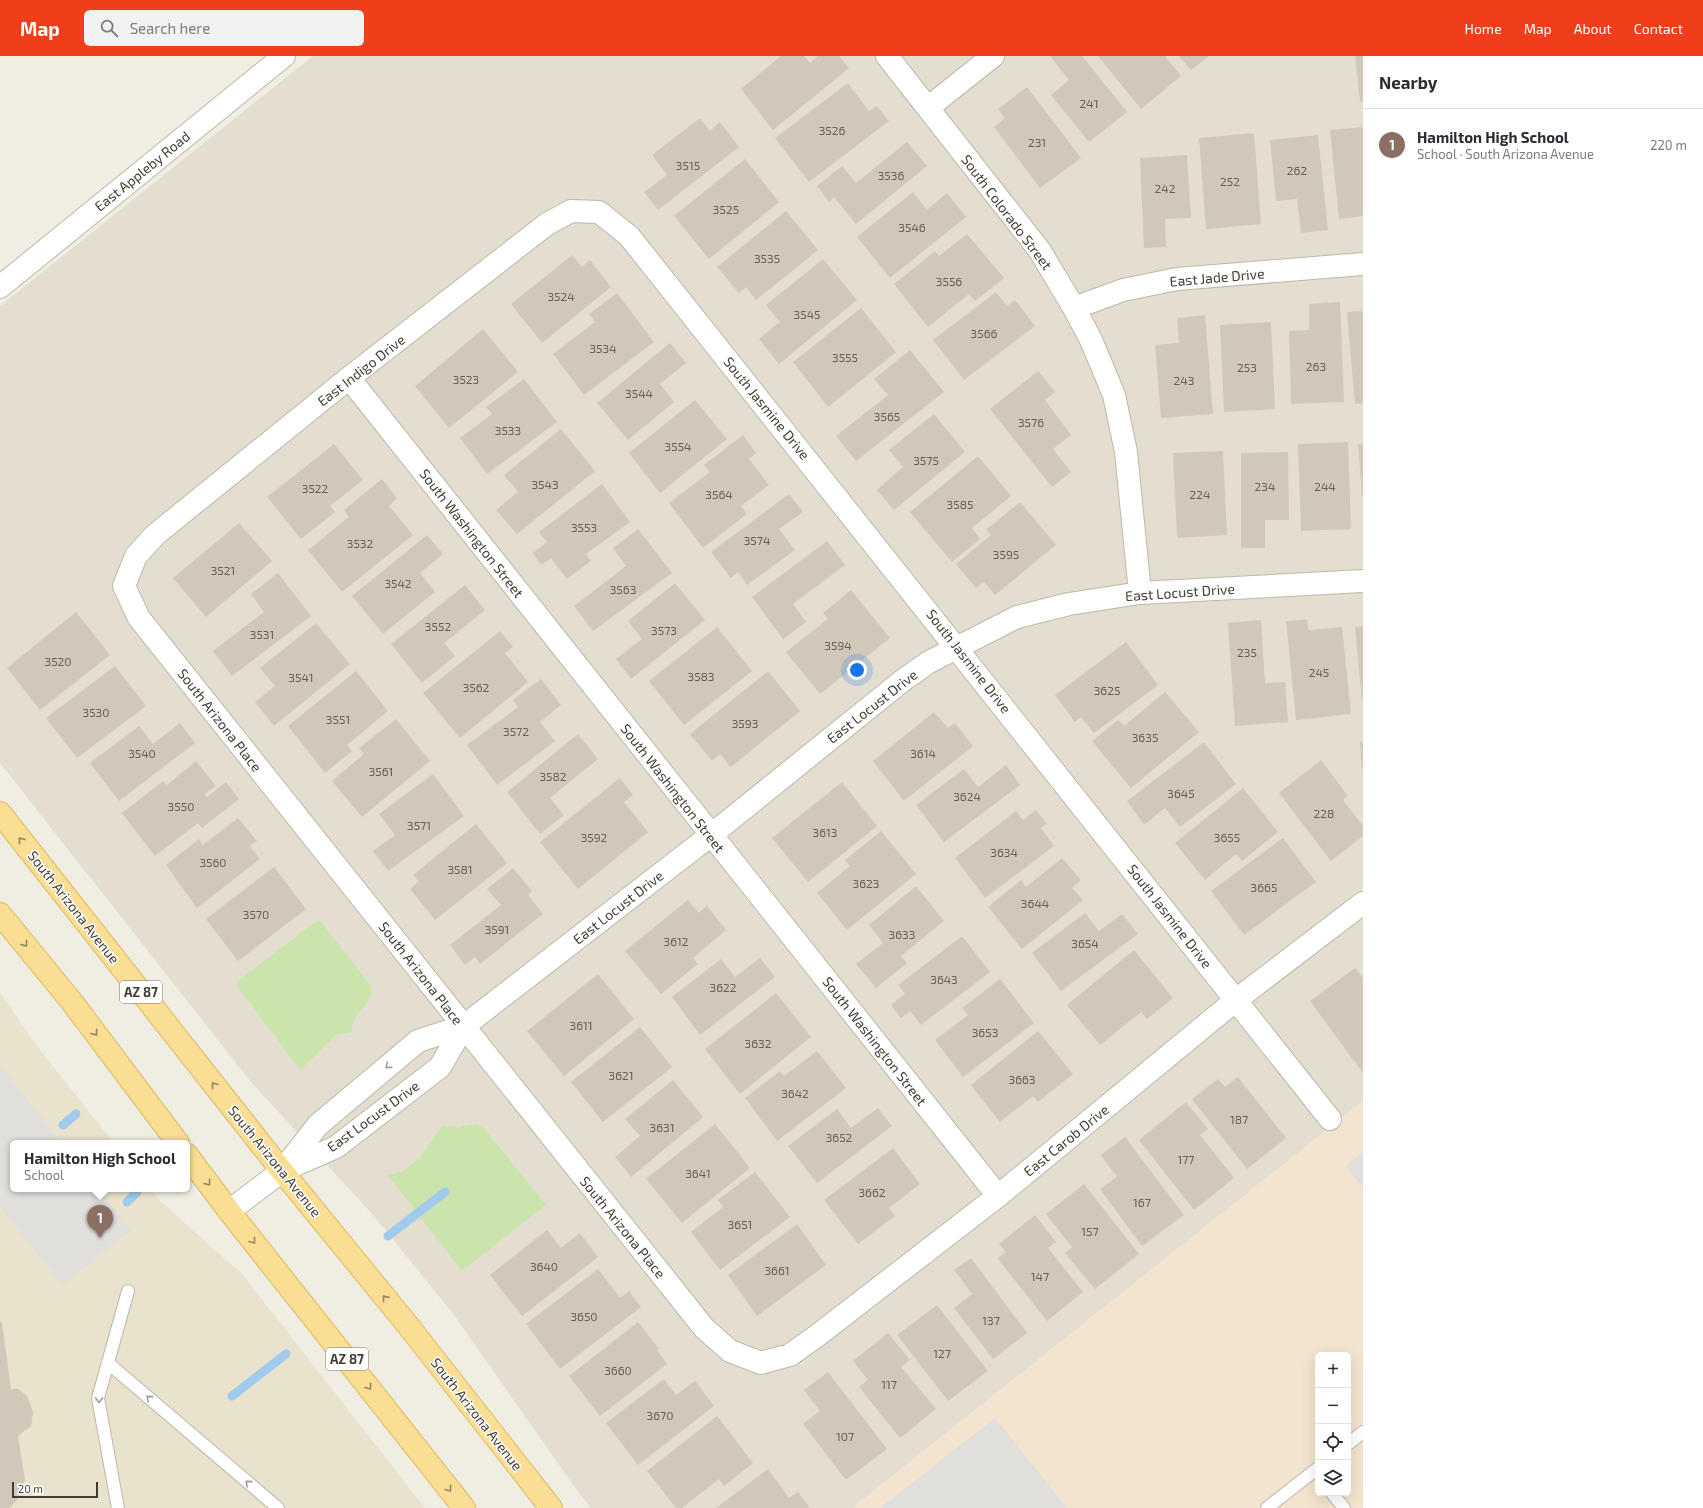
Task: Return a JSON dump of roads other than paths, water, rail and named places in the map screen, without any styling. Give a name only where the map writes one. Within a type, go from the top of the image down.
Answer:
[{"type":"main road","name":"South Arizona Avenue","points":[[0,813],[282,1171],[410,1328],[551,1508]]},
{"type":"main road","points":[[0,914],[72,1002],[176,1140]]},
{"type":"main road","name":"AZ 87","points":[[190,1159],[229,1211],[464,1508]]},
{"type":"street","name":"East Appleby Road","points":[[0,287],[284,56]]},
{"type":"street","name":"South Colorado Street","points":[[887,56],[929,107],[1040,251],[1074,308],[1090,340],[1114,395],[1126,452],[1140,593]]},
{"type":"street","points":[[929,107],[993,56]]},
{"type":"street","name":"East Indigo Drive","points":[[136,556],[155,535],[349,378],[547,224],[571,211],[599,212]]},
{"type":"street","name":"South Jasmine Drive","points":[[599,212],[629,236],[957,646],[1330,1119]]},
{"type":"street","name":"East Jade Drive","points":[[1074,308],[1122,290],[1177,279],[1363,264]]},
{"type":"street","name":"South Washington Street","points":[[349,378],[998,1196]]},
{"type":"street","name":"South Arizona Place","points":[[136,556],[124,586],[139,618],[704,1328],[730,1351],[761,1363]]},
{"type":"street","name":"East Locust Drive","points":[[282,1171],[318,1124],[418,1042],[464,1026],[711,835],[902,681],[929,662],[957,646],[1016,617],[1069,604],[1140,593],[1363,581]]},
{"type":"street","name":"East Carob Drive","points":[[761,1363],[790,1355],[998,1196],[1236,1000],[1363,903]]},
{"type":"street","name":"East Locust Drive","points":[[229,1211],[282,1171],[336,1147],[440,1067],[464,1026]]},
{"type":"lane","points":[[118,1508],[98,1398],[128,1291]]},
{"type":"lane","points":[[108,1363],[278,1508]]},
{"type":"lane","points":[[1351,1442],[1363,1432]]},
{"type":"lane","points":[[1267,1508],[1315,1472]]},
{"type":"lane","points":[[1334,1496],[1344,1508]]},
{"type":"waterway","points":[[63,1125],[76,1114]]},
{"type":"waterway","points":[[127,1202],[137,1192]]},
{"type":"waterway","points":[[388,1236],[445,1192]]},
{"type":"waterway","points":[[232,1396],[286,1354]]},
{"type":"place","name":"Hamilton High School","points":[[100,1238]]}]
